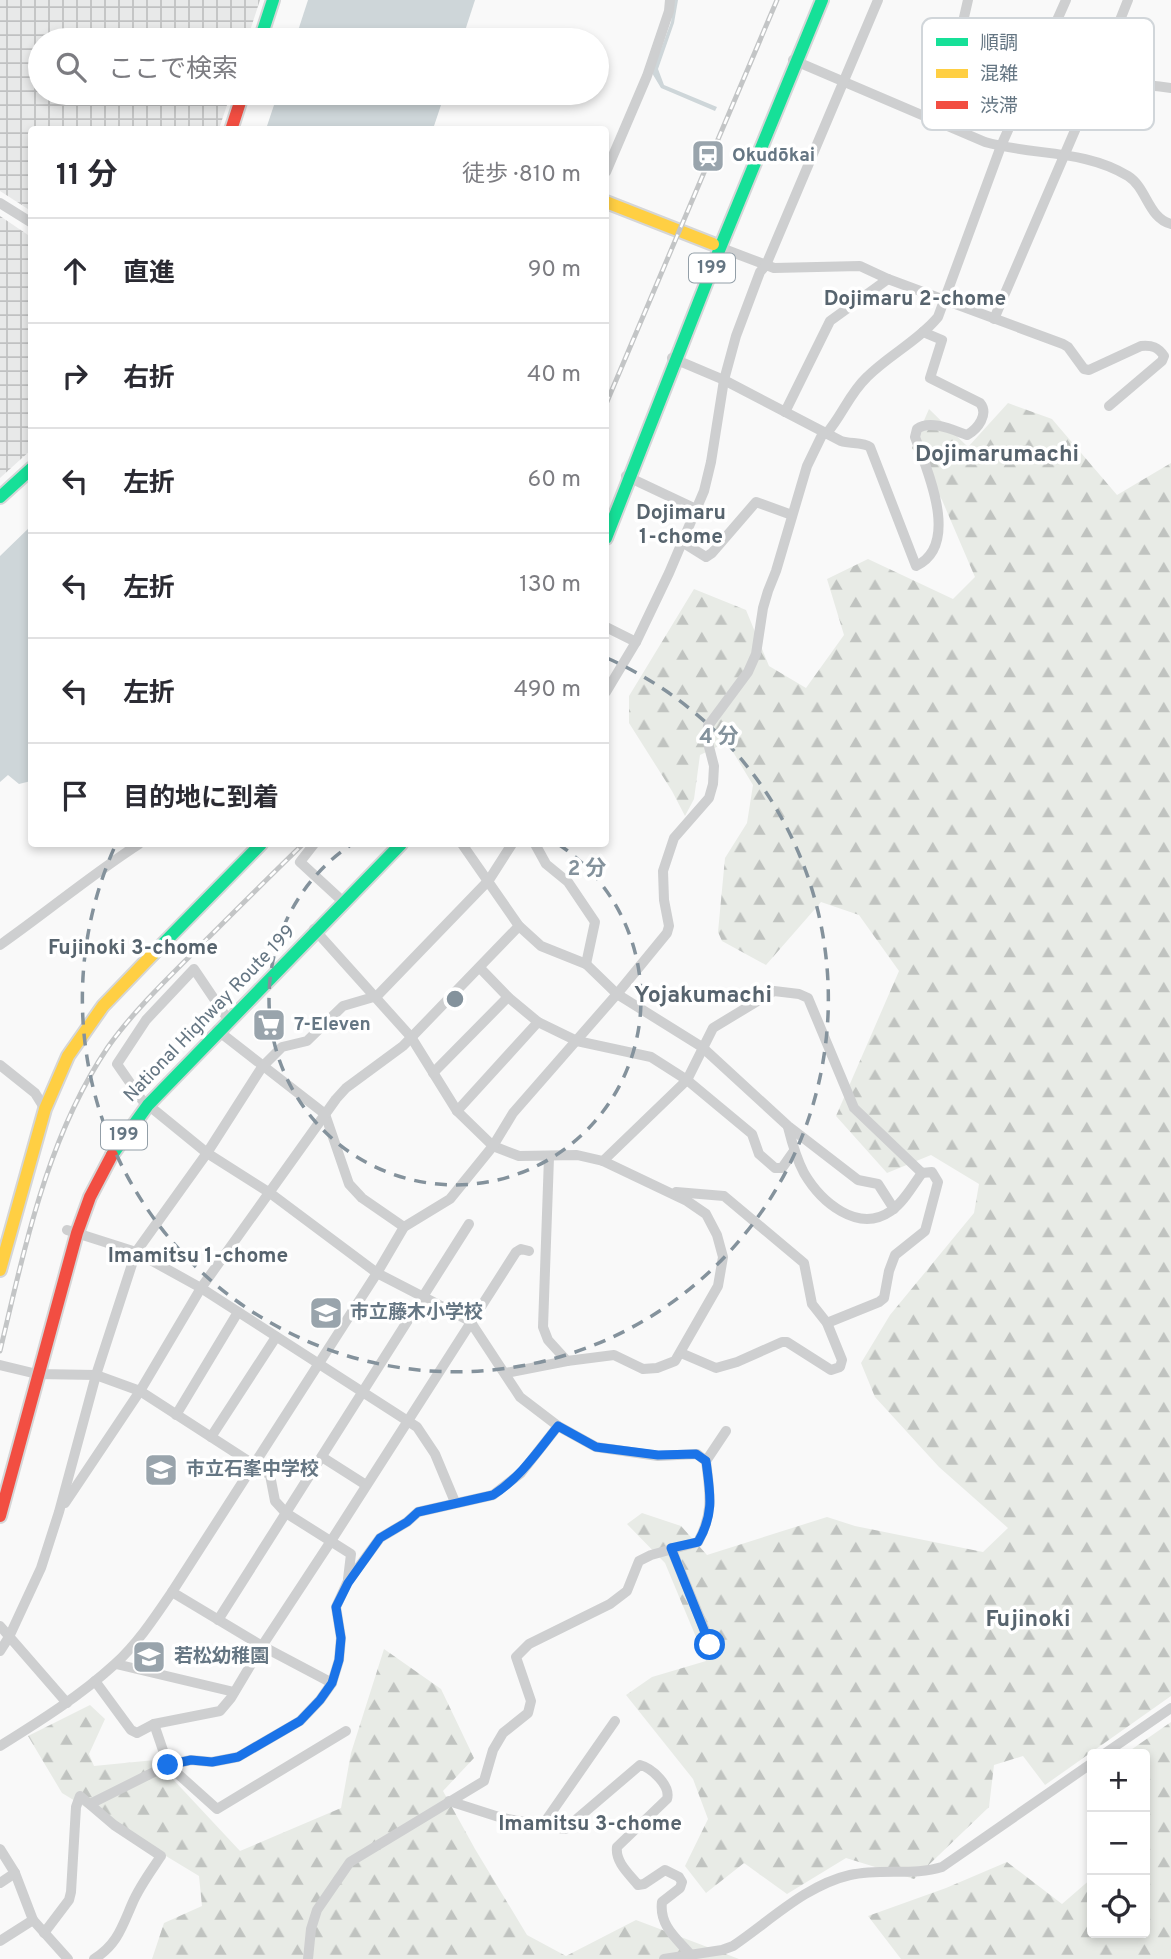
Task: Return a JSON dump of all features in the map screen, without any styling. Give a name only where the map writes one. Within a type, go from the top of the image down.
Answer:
[{"type":"main road","points":[[264,28],[273,0]]},
{"type":"main road","name":"199","points":[[609,529],[626,476],[716,246],[793,60],[814,0]]},
{"type":"main road","name":"199","points":[[793,60],[822,0]]},
{"type":"main road","points":[[232,126],[239,105]]},
{"type":"main road","points":[[609,203],[716,246]]},
{"type":"main road","points":[[0,497],[28,472]]},
{"type":"main road","name":"199","points":[[609,512],[626,476]]},
{"type":"main road","points":[[0,1270],[45,1109],[68,1056],[103,1006],[258,847]]},
{"type":"main road","name":"National Highway Route 199","points":[[0,1488],[72,1232],[76,1202],[97,1158],[111,1135],[217,1030],[387,847]]},
{"type":"main road","name":"National Highway Route 199","points":[[217,1030],[225,1015],[398,847]]},
{"type":"main road","name":"National Highway Route 199","points":[[0,1516],[32,1373]]},
{"type":"street","points":[[609,165],[655,54],[670,0]]},
{"type":"street","points":[[609,687],[636,642],[704,491],[724,380],[736,336],[760,272],[766,265],[878,0]]},
{"type":"street","points":[[964,18],[968,0]]},
{"type":"street","points":[[1058,18],[1066,0]]},
{"type":"street","points":[[1121,18],[1128,0]]},
{"type":"street","points":[[793,60],[922,114]]},
{"type":"street","points":[[960,130],[1001,146],[1063,153],[1106,165],[1132,178],[1159,219],[1171,224]]},
{"type":"street","points":[[0,1746],[68,1703],[116,1664],[143,1634],[319,1364],[404,1227],[450,1199],[493,1146],[513,1113],[669,930],[663,871],[674,838],[709,798],[714,766],[707,739],[708,726],[748,673],[756,654],[763,608],[807,466],[852,392],[938,317],[1008,130]]},
{"type":"street","points":[[994,319],[1074,130]]},
{"type":"street","points":[[0,203],[28,220]]},
{"type":"street","points":[[716,246],[774,268],[854,265],[1063,344],[1084,369],[1089,370],[1141,346],[1149,345],[1159,349],[1164,356],[1162,361],[1109,406]]},
{"type":"street","points":[[785,412],[830,321],[888,279]]},
{"type":"street","points":[[672,358],[724,380],[841,441],[853,445],[866,444],[870,447],[916,566],[924,562],[934,548],[939,514],[934,488],[915,437],[917,429],[934,425],[967,435],[978,426],[984,413],[980,403],[930,378],[942,341],[922,332]]},
{"type":"street","points":[[626,476],[696,509]]},
{"type":"street","points":[[682,542],[705,557],[712,554],[756,502],[792,515]]},
{"type":"street","points":[[609,628],[636,642]]},
{"type":"street","points":[[0,945],[110,862],[134,847]]},
{"type":"street","points":[[312,847],[300,862],[338,897]]},
{"type":"street","points":[[464,847],[519,926],[541,946],[586,964],[617,994],[702,1047],[788,1126],[858,1180],[878,1184],[894,1209]]},
{"type":"street","points":[[0,1651],[41,1568],[60,1513],[96,1375],[136,1252],[207,1153],[262,1067],[282,1047],[307,1041],[343,1006],[377,996],[489,880],[510,847]]},
{"type":"street","points":[[537,847],[546,864],[568,882],[595,922],[586,964]]},
{"type":"street","points":[[60,1513],[140,1391],[201,1289],[325,1114],[346,1088],[393,1054],[411,1037],[519,926]]},
{"type":"street","points":[[314,928],[411,1037],[457,1111],[493,1146],[519,1156],[576,1155],[604,1161],[706,1214],[718,1235],[723,1257],[718,1286],[675,1361],[657,1368],[643,1369],[614,1355],[506,1373]]},
{"type":"street","points":[[480,968],[538,1021],[577,1041],[651,1056],[687,1080],[751,1134],[759,1154],[775,1168],[782,1168],[794,1150]]},
{"type":"street","points":[[225,1015],[194,969],[146,1020],[117,1064],[145,1102],[207,1153],[270,1193],[377,1273],[470,1321],[520,1397],[558,1426],[596,1447],[658,1455],[696,1454],[706,1461]]},
{"type":"street","points":[[604,1161],[687,1080],[713,1028],[774,991],[799,994],[808,998],[854,1108],[922,1173]]},
{"type":"street","points":[[433,1073],[509,997]]},
{"type":"street","points":[[457,1111],[538,1021]]},
{"type":"street","points":[[217,1030],[325,1114],[349,1184],[362,1198],[404,1227]]},
{"type":"street","points":[[0,1065],[35,1093],[45,1109]]},
{"type":"street","points":[[788,1126],[794,1150],[812,1185],[838,1210],[858,1220],[882,1216],[894,1209],[922,1173],[932,1172],[938,1182],[925,1231],[895,1255],[884,1298],[827,1323]]},
{"type":"street","points":[[550,1157],[543,1327],[548,1340],[566,1361]]},
{"type":"street","points":[[668,1192],[724,1196],[804,1263],[812,1304],[827,1323],[842,1360],[841,1367],[831,1370],[788,1342],[716,1368],[681,1353]]},
{"type":"street","points":[[218,1620],[469,1224]]},
{"type":"street","points":[[72,1232],[136,1252],[201,1289],[417,1427],[430,1445],[455,1503]]},
{"type":"street","points":[[95,1681],[131,1730],[138,1733],[154,1724],[220,1711],[516,1252],[521,1249],[529,1251]]},
{"type":"street","points":[[176,1415],[237,1312]]},
{"type":"street","points":[[211,1437],[276,1337]]},
{"type":"street","points":[[0,1365],[32,1373],[96,1375],[140,1391],[270,1475],[275,1501],[286,1513],[351,1554],[348,1583]]},
{"type":"street","points":[[90,1804],[168,1765],[191,1760],[212,1762],[238,1757],[300,1721],[332,1683],[339,1660],[341,1638],[336,1607],[348,1583],[380,1538],[418,1512],[493,1495],[501,1490],[521,1473],[558,1426]]},
{"type":"street","points":[[308,1959],[310,1930],[317,1910],[350,1862],[484,1781],[493,1750],[503,1732],[528,1713],[531,1701],[516,1657],[529,1644],[610,1604],[627,1591],[639,1561],[671,1548],[698,1542],[708,1525],[711,1499],[706,1461],[726,1431]]},
{"type":"street","points":[[322,1457],[366,1485]]},
{"type":"street","points":[[671,1548],[710,1645]]},
{"type":"street","points":[[172,1592],[262,1646],[332,1683]]},
{"type":"street","points":[[0,1626],[68,1703]]},
{"type":"street","points":[[116,1664],[234,1692]]},
{"type":"street","points":[[1111,1749],[1171,1708]]},
{"type":"street","points":[[542,1826],[615,1721]]},
{"type":"street","points":[[154,1724],[168,1765],[217,1809],[346,1731]]},
{"type":"street","points":[[449,1801],[502,1818],[565,1829],[640,1765],[645,1766],[668,1788],[669,1793],[667,1799],[617,1847],[616,1853],[621,1864],[638,1885],[666,1870],[679,1877],[682,1882],[680,1888],[663,1902],[661,1912],[663,1923],[690,1954]]},
{"type":"street","points":[[664,1959],[733,1946],[815,1889],[849,1875],[883,1870],[927,1872],[942,1867],[1087,1766]]},
{"type":"street","points":[[44,1933],[69,1900],[76,1807],[80,1796],[114,1825],[161,1856],[132,1905],[126,1923],[112,1943],[94,1959]]},
{"type":"street","points":[[0,1849],[15,1873],[33,1920],[68,1959]]},
{"type":"street","points":[[0,1883],[15,1873]]},
{"type":"street","points":[[0,1941],[33,1920]]},
{"type":"shaded area","points":[[0,0],[260,0],[251,28],[28,28],[28,105],[227,105],[220,126],[28,126],[28,209],[0,191]]},
{"type":"shaded area","points":[[308,0],[475,0],[466,28],[299,28]]},
{"type":"shaded area","points":[[674,0],[678,0],[674,23],[658,69],[664,85],[717,107],[715,111],[661,88],[652,73],[671,22]]},
{"type":"shaded area","points":[[274,105],[441,105],[434,126],[267,126]]},
{"type":"shaded area","points":[[0,216],[28,235],[28,453],[0,478]]},
{"type":"shaded area","points":[[28,529],[28,782],[19,784],[8,775],[0,782],[0,556]]},
{"type":"green space","points":[[1008,403],[1052,419],[1117,495],[1171,463],[1171,1696],[1096,1749],[1087,1749],[1087,1755],[1045,1785],[1023,1756],[994,1765],[989,1807],[914,1879],[846,1858],[787,1894],[744,1863],[706,1893],[685,1866],[708,1819],[693,1779],[626,1695],[652,1677],[706,1661],[665,1563],[627,1524],[642,1513],[681,1526],[707,1555],[827,1517],[855,1526],[983,1552],[1008,1528],[939,1467],[875,1397],[861,1363],[890,1315],[974,1213],[979,1184],[931,1155],[887,1173],[836,1116],[899,971],[859,915],[821,902],[766,965],[722,941],[718,932],[725,858],[747,823],[753,785],[727,742],[700,755],[694,799],[685,816],[629,723],[629,696],[694,589],[746,610],[769,666],[806,688],[844,635],[827,579],[868,559],[953,599],[975,577],[942,500],[912,448],[929,409],[968,447]]},
{"type":"green space","points":[[384,1649],[441,1689],[474,1758],[443,1791],[527,1935],[566,1956],[636,1920],[739,1959],[152,1959],[164,1923],[202,1906],[199,1876],[62,1793],[28,1736],[90,1705],[105,1719],[89,1754],[94,1766],[155,1760],[240,1851],[341,1808],[351,1753]]},
{"type":"green space","points":[[1171,1722],[1171,1959],[901,1959],[868,1916],[946,1888],[1007,1862],[1062,1904],[1087,1882],[1087,1938],[1150,1938],[1150,1749],[1132,1749]]},
{"type":"railway","points":[[609,397],[777,0]]},
{"type":"railway","points":[[0,1351],[40,1194],[69,1118],[87,1082],[117,1034],[138,1010],[300,847]]},
{"type":"traffic: fast","points":[[264,28],[273,0]]},
{"type":"traffic: fast","points":[[609,530],[720,248],[822,0]]},
{"type":"traffic: fast","points":[[0,497],[28,472]]},
{"type":"traffic: fast","points":[[153,954],[258,847]]},
{"type":"traffic: fast","points":[[112,1155],[148,1105],[398,847]]},
{"type":"traffic: slow","points":[[609,203],[713,244]]},
{"type":"traffic: slow","points":[[0,1270],[45,1109],[68,1056],[103,1006],[153,954]]},
{"type":"traffic: jam","points":[[232,126],[239,105]]},
{"type":"traffic: jam","points":[[0,1516],[77,1233],[90,1197],[112,1155]]},
{"type":"place","name":"Okudōkai","points":[[708,156]]},
{"type":"place","name":"7-Eleven","points":[[269,1025]]},
{"type":"place","name":"市立藤木小学校","points":[[326,1313]]},
{"type":"place","name":"市立石峯中学校","points":[[161,1470]]},
{"type":"place","name":"若松幼稚園","points":[[149,1657]]},
{"type":"district","name":"Dojimaru 2-chome","points":[[915,299]]},
{"type":"district","name":"Dojimarumachi","points":[[997,455]]},
{"type":"district","name":"Dojimaru 1-chome","points":[[681,525]]},
{"type":"district","name":"Fujinoki 3-chome","points":[[133,948]]},
{"type":"district","name":"Yojakumachi","points":[[703,996]]},
{"type":"district","name":"Imamitsu 1-chome","points":[[198,1256]]},
{"type":"district","name":"Fujinoki","points":[[1028,1620]]},
{"type":"district","name":"Imamitsu 3-chome","points":[[590,1824]]},
{"type":"route","points":[[168,1765],[191,1760],[224,1761],[238,1757],[300,1721],[332,1683],[339,1660],[341,1638],[336,1607],[348,1583],[380,1538],[418,1512],[493,1495],[501,1490],[521,1473],[558,1426],[596,1447],[658,1455],[696,1454],[706,1461],[711,1499],[708,1525],[698,1542],[671,1548],[710,1645]]}]
